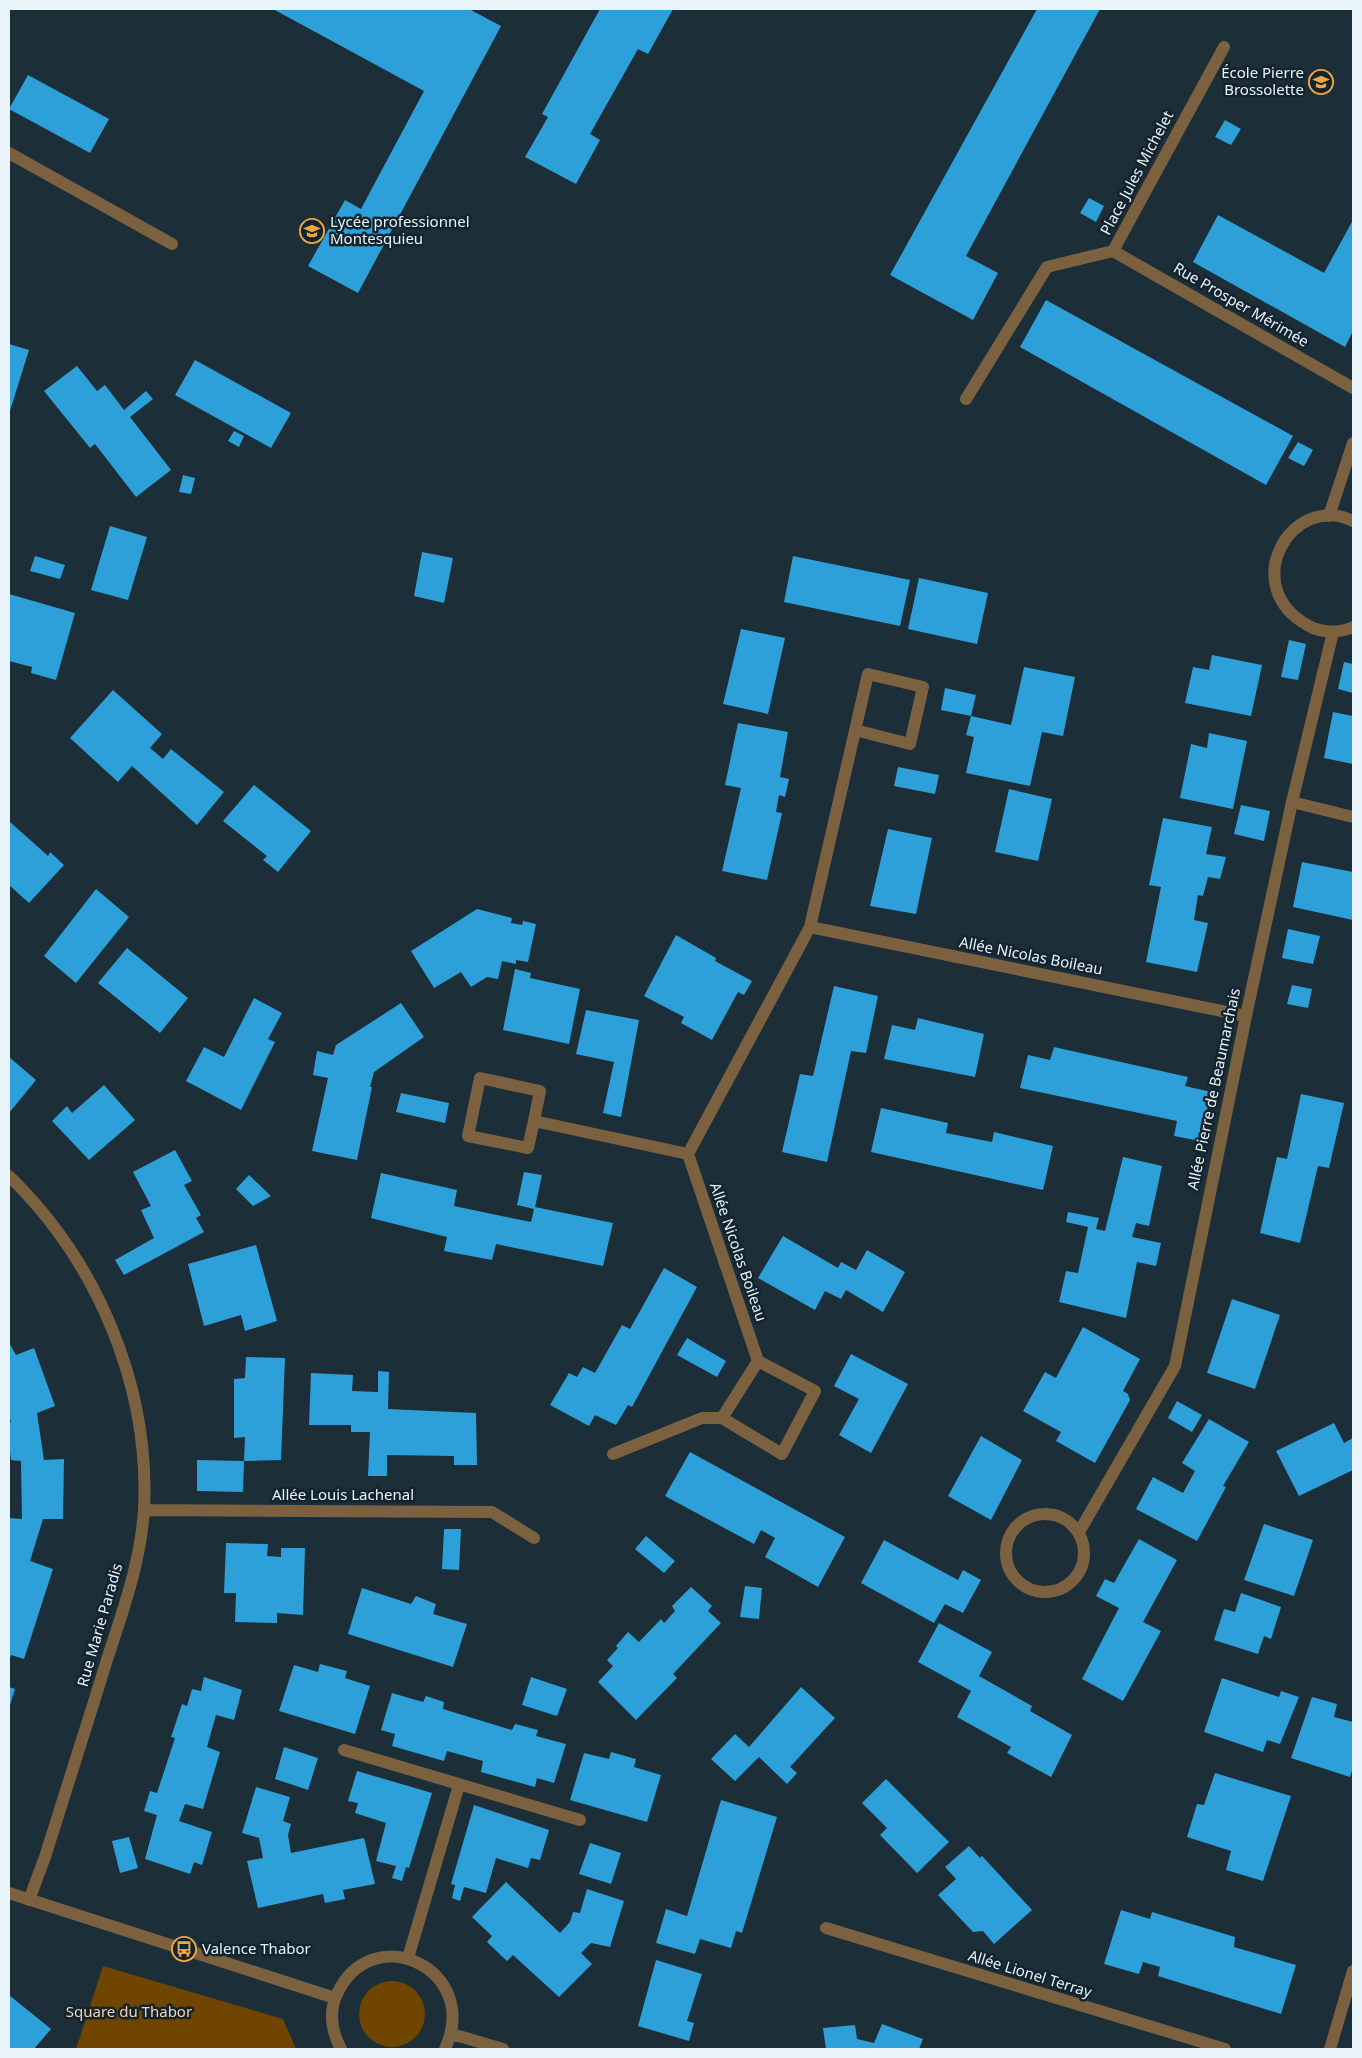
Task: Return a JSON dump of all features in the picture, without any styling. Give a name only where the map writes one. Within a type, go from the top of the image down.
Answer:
[{"type":"street","name":"Place Jules Michelet","points":[[966,399],[1047,268],[1113,251],[1224,47]]},
{"type":"street","points":[[9,153],[172,244]]},
{"type":"street","name":"Rue Prosper Mérimée","points":[[1113,251],[1353,388]]},
{"type":"street","points":[[1329,516],[1352,447]]},
{"type":"street","points":[[1353,521],[1329,516],[1310,520],[1292,531],[1280,547],[1274,566],[1274,586],[1282,604],[1295,619],[1313,629],[1333,632],[1353,627]]},
{"type":"street","name":"Allée Pierre de Beaumarchais","points":[[1079,1532],[1175,1366],[1246,1016],[1292,802],[1333,632]]},
{"type":"street","points":[[534,1121],[688,1154],[810,927],[855,730],[868,674],[923,687],[910,744],[855,730]]},
{"type":"street","points":[[1292,802],[1353,817]]},
{"type":"street","name":"Allée Nicolas Boileau","points":[[810,927],[1246,1016]]},
{"type":"street","points":[[480,1078],[540,1091],[534,1121],[528,1148],[468,1136],[480,1078]]},
{"type":"street","name":"Allée Nicolas Boileau","points":[[688,1154],[758,1361]]},
{"type":"street","name":"Rue Marie Paradis","points":[[9,1176],[37,1204],[74,1257],[102,1306],[130,1379],[142,1452],[144,1510],[133,1578],[48,1848],[29,1900]]},
{"type":"street","points":[[613,1454],[702,1418],[722,1418],[782,1454],[815,1391],[758,1361],[722,1418]]},
{"type":"street","name":"Allée Louis Lachenal","points":[[144,1510],[492,1512],[534,1538]]},
{"type":"street","points":[[1045,1513],[1058,1515],[1070,1522],[1079,1532],[1083,1543],[1084,1556],[1081,1569],[1075,1579],[1065,1587],[1040,1592],[1027,1588],[1017,1581],[1010,1571],[1006,1559],[1006,1546],[1011,1532],[1019,1522],[1031,1515],[1045,1513]]},
{"type":"street","points":[[344,1750],[580,1820]]},
{"type":"street","points":[[408,1958],[459,1785]]},
{"type":"street","points":[[9,1893],[335,1998]]},
{"type":"street","name":"Allée Lionel Terray","points":[[826,1928],[1225,2049]]},
{"type":"street","points":[[341,2049],[335,2038],[331,2018],[335,1998],[341,1984],[351,1973],[364,1964],[393,1957],[408,1958],[426,1966],[440,1979],[450,1996],[453,2014],[452,2034],[444,2049]]},
{"type":"street","points":[[1330,2049],[1353,1971]]},
{"type":"street","points":[[452,2034],[503,2049]]},
{"type":"green space","name":"Square du Thabor","points":[[103,1966],[283,2019],[296,2049],[76,2049]]},
{"type":"green space","points":[[385,1981],[399,1981],[411,1986],[420,1995],[425,2007],[423,2027],[416,2038],[399,2047],[385,2047],[373,2042],[364,2033],[359,2021],[359,2007],[364,1995],[373,1986]]},
{"type":"building","points":[[273,9],[469,9],[501,26],[358,293],[308,266],[345,200],[361,209],[424,91]]},
{"type":"building","points":[[600,9],[673,9],[648,54],[638,49],[590,134],[600,140],[576,184],[525,157],[548,117],[542,114]]},
{"type":"building","points":[[1037,9],[1100,9],[966,256],[998,273],[973,320],[890,275]]},
{"type":"building","points":[[28,75],[109,119],[90,153],[9,109]]},
{"type":"building","points":[[1225,120],[1241,129],[1231,145],[1215,137]]},
{"type":"building","points":[[1089,198],[1104,206],[1096,222],[1080,213]]},
{"type":"building","points":[[1218,215],[1324,273],[1353,220],[1353,331],[1345,347],[1193,262]]},
{"type":"building","points":[[1046,300],[1293,436],[1266,485],[1020,347]]},
{"type":"building","points":[[9,344],[29,350],[9,414]]},
{"type":"building","points":[[195,360],[291,413],[271,448],[175,395]]},
{"type":"building","points":[[77,366],[97,391],[105,385],[124,410],[146,391],[153,399],[130,417],[171,470],[136,497],[95,444],[90,448],[44,391]]},
{"type":"building","points":[[234,431],[244,436],[239,447],[228,441]]},
{"type":"building","points":[[1298,442],[1313,450],[1304,466],[1288,458]]},
{"type":"building","points":[[183,475],[195,478],[191,494],[179,492]]},
{"type":"building","points":[[110,526],[147,537],[128,600],[91,590]]},
{"type":"building","points":[[422,552],[453,558],[444,603],[414,596]]},
{"type":"building","points":[[35,556],[65,565],[60,579],[30,571]]},
{"type":"building","points":[[793,556],[910,580],[900,626],[784,602]]},
{"type":"building","points":[[919,578],[988,593],[977,644],[908,629]]},
{"type":"building","points":[[9,594],[75,613],[56,680],[31,673],[32,667],[9,661]]},
{"type":"building","points":[[741,629],[785,638],[768,714],[723,704]]},
{"type":"building","points":[[1289,640],[1306,644],[1298,680],[1281,677]]},
{"type":"building","points":[[1212,655],[1262,665],[1251,716],[1185,703],[1193,667],[1209,670]]},
{"type":"building","points":[[1344,662],[1353,664],[1353,693],[1338,689]]},
{"type":"building","points":[[1024,667],[1075,677],[1063,736],[1042,732],[1030,786],[966,773],[974,737],[966,735],[971,716],[1011,725]]},
{"type":"building","points":[[945,688],[976,695],[971,716],[941,710]]},
{"type":"building","points":[[113,690],[162,734],[150,748],[163,759],[171,749],[224,792],[197,825],[132,766],[118,782],[70,738]]},
{"type":"building","points":[[1333,712],[1353,716],[1353,764],[1324,758]]},
{"type":"building","points":[[738,723],[788,732],[780,777],[789,779],[785,797],[779,795],[776,812],[782,813],[767,880],[722,871],[741,788],[725,785]]},
{"type":"building","points":[[1209,733],[1247,741],[1233,809],[1180,798],[1191,744],[1207,748]]},
{"type":"building","points":[[898,767],[939,775],[935,794],[894,786]]},
{"type":"building","points":[[254,785],[311,831],[278,872],[263,860],[267,856],[223,821]]},
{"type":"building","points":[[1009,789],[1052,799],[1038,861],[995,852]]},
{"type":"building","points":[[1241,805],[1270,811],[1264,841],[1234,834]]},
{"type":"building","points":[[1163,818],[1212,827],[1206,854],[1226,857],[1220,879],[1208,877],[1203,896],[1198,895],[1194,920],[1208,923],[1197,972],[1146,962],[1161,887],[1149,885]]},
{"type":"building","points":[[9,821],[48,856],[50,852],[64,865],[29,903],[9,885]]},
{"type":"building","points":[[888,829],[932,838],[916,914],[870,906]]},
{"type":"building","points":[[1302,862],[1353,872],[1353,920],[1293,907]]},
{"type":"building","points":[[96,889],[129,917],[76,983],[44,956]]},
{"type":"building","points":[[477,909],[512,918],[511,923],[522,925],[523,921],[536,924],[528,962],[516,960],[516,964],[502,961],[498,979],[487,977],[471,987],[461,972],[434,988],[411,951]]},
{"type":"building","points":[[1288,929],[1320,936],[1313,964],[1282,958]]},
{"type":"building","points":[[676,935],[716,958],[715,961],[752,981],[744,995],[738,992],[712,1040],[681,1023],[684,1017],[644,996]]},
{"type":"building","points":[[127,948],[188,998],[160,1033],[98,983]]},
{"type":"building","points":[[515,969],[531,973],[530,978],[580,989],[569,1044],[503,1030]]},
{"type":"building","points":[[1292,985],[1312,989],[1308,1008],[1287,1004]]},
{"type":"building","points":[[834,986],[878,996],[866,1053],[851,1051],[827,1162],[782,1152],[800,1074],[813,1076]]},
{"type":"building","points":[[254,998],[282,1013],[268,1039],[275,1042],[241,1110],[186,1081],[204,1047],[224,1057]]},
{"type":"building","points":[[401,1003],[424,1037],[374,1072],[357,1160],[312,1151],[328,1078],[313,1075],[317,1051],[333,1055],[336,1045]]},
{"type":"building","points":[[586,1010],[639,1020],[621,1117],[603,1113],[614,1062],[576,1054]]},
{"type":"building","points":[[918,1018],[984,1034],[975,1077],[884,1059],[892,1025],[915,1030]]},
{"type":"building","points":[[1054,1047],[1188,1077],[1185,1086],[1211,1092],[1200,1141],[1174,1136],[1177,1121],[1020,1088],[1028,1055],[1050,1060]]},
{"type":"building","points":[[9,1057],[36,1080],[9,1113]]},
{"type":"building","points":[[104,1085],[135,1120],[89,1160],[52,1121],[67,1106],[72,1113]]},
{"type":"building","points":[[401,1093],[449,1103],[445,1123],[396,1112]]},
{"type":"building","points":[[1301,1094],[1344,1103],[1329,1168],[1318,1166],[1300,1243],[1260,1233],[1277,1157],[1287,1159]]},
{"type":"building","points":[[881,1108],[948,1123],[946,1133],[992,1142],[994,1132],[1053,1146],[1043,1190],[871,1152]]},
{"type":"building","points":[[175,1150],[192,1181],[184,1185],[201,1215],[196,1218],[204,1232],[124,1275],[115,1260],[154,1238],[141,1210],[151,1206],[133,1172]]},
{"type":"building","points":[[1123,1157],[1162,1166],[1149,1226],[1136,1223],[1132,1237],[1161,1243],[1156,1266],[1137,1262],[1126,1318],[1059,1302],[1066,1271],[1078,1273],[1088,1227],[1066,1222],[1068,1212],[1099,1218],[1096,1229],[1105,1231]]},
{"type":"building","points":[[524,1172],[542,1175],[535,1207],[613,1223],[603,1266],[496,1244],[492,1260],[444,1251],[447,1237],[371,1218],[381,1173],[457,1190],[454,1206],[531,1222],[534,1209],[517,1205]]},
{"type":"building","points":[[249,1175],[271,1196],[253,1206],[236,1189]]},
{"type":"building","points":[[783,1236],[838,1268],[841,1262],[856,1270],[867,1250],[905,1272],[883,1312],[846,1290],[841,1299],[825,1291],[815,1310],[758,1278]]},
{"type":"building","points":[[256,1245],[277,1321],[245,1331],[241,1315],[204,1326],[188,1264]]},
{"type":"building","points":[[664,1268],[697,1287],[632,1407],[628,1405],[616,1425],[595,1415],[589,1426],[550,1405],[569,1373],[577,1377],[583,1367],[595,1373],[622,1325],[630,1329]]},
{"type":"building","points":[[1232,1299],[1280,1315],[1255,1389],[1207,1373]]},
{"type":"building","points":[[1083,1327],[1140,1359],[1123,1391],[1128,1394],[1130,1400],[1095,1463],[1056,1441],[1061,1432],[1023,1411],[1045,1372],[1056,1378]]},
{"type":"building","points":[[687,1338],[726,1361],[717,1377],[677,1355]]},
{"type":"building","points":[[9,1343],[16,1355],[34,1348],[55,1406],[37,1413],[44,1460],[64,1459],[63,1519],[43,1519],[30,1561],[53,1569],[24,1659],[11,1655],[9,1661],[9,1518],[22,1519],[21,1461],[11,1460],[9,1443],[9,1423],[11,1422],[9,1416]]},
{"type":"building","points":[[851,1354],[908,1384],[871,1453],[839,1435],[859,1399],[834,1386]]},
{"type":"building","points":[[246,1357],[285,1358],[281,1460],[244,1461],[245,1437],[234,1438],[234,1379],[245,1378]]},
{"type":"building","points":[[378,1371],[389,1372],[388,1409],[476,1413],[477,1465],[454,1465],[454,1456],[387,1455],[387,1476],[368,1476],[370,1432],[351,1432],[351,1425],[309,1425],[311,1373],[353,1375],[352,1391],[378,1392]]},
{"type":"building","points":[[1177,1401],[1202,1415],[1192,1432],[1168,1418]]},
{"type":"building","points":[[1209,1419],[1249,1442],[1223,1486],[1226,1487],[1197,1541],[1136,1509],[1153,1477],[1183,1493],[1195,1471],[1182,1463]]},
{"type":"building","points":[[1334,1423],[1344,1443],[1353,1438],[1353,1470],[1299,1496],[1276,1451]]},
{"type":"building","points":[[981,1436],[1022,1460],[991,1520],[948,1496]]},
{"type":"building","points":[[690,1452],[845,1537],[818,1587],[765,1557],[775,1538],[761,1530],[754,1544],[665,1496]]},
{"type":"building","points":[[197,1460],[244,1461],[243,1492],[197,1491]]},
{"type":"building","points":[[1264,1524],[1313,1540],[1294,1596],[1244,1580]]},
{"type":"building","points":[[444,1529],[461,1529],[459,1570],[442,1569]]},
{"type":"building","points":[[646,1536],[675,1561],[664,1573],[635,1549]]},
{"type":"building","points":[[1139,1539],[1177,1560],[1143,1622],[1161,1631],[1123,1701],[1082,1679],[1119,1608],[1096,1596],[1105,1579],[1114,1583]]},
{"type":"building","points":[[884,1540],[958,1580],[963,1570],[981,1580],[963,1613],[945,1604],[934,1623],[861,1583]]},
{"type":"building","points":[[226,1543],[268,1544],[267,1556],[281,1557],[281,1548],[305,1548],[303,1615],[277,1613],[277,1623],[235,1622],[236,1593],[224,1593]]},
{"type":"building","points":[[745,1586],[762,1588],[759,1619],[740,1617]]},
{"type":"building","points":[[691,1587],[712,1606],[708,1611],[721,1623],[673,1674],[677,1678],[636,1720],[598,1682],[613,1666],[607,1660],[618,1648],[616,1646],[628,1632],[639,1642],[661,1619],[664,1623],[675,1611],[672,1606]]},
{"type":"building","points":[[362,1588],[411,1604],[416,1596],[436,1604],[433,1614],[467,1624],[453,1667],[348,1634]]},
{"type":"building","points":[[1241,1593],[1281,1607],[1271,1639],[1264,1636],[1258,1654],[1214,1640],[1224,1609],[1235,1612]]},
{"type":"building","points":[[939,1623],[992,1652],[979,1676],[1032,1706],[1030,1711],[1072,1735],[1051,1777],[1007,1753],[1011,1747],[957,1717],[971,1691],[918,1662]]},
{"type":"building","points":[[320,1664],[347,1671],[345,1678],[370,1686],[355,1734],[279,1711],[294,1665],[318,1672]]},
{"type":"building","points":[[204,1677],[242,1690],[234,1720],[216,1715],[207,1747],[220,1752],[203,1809],[185,1804],[179,1821],[212,1832],[202,1865],[194,1862],[190,1874],[145,1859],[157,1815],[144,1811],[150,1791],[157,1793],[175,1738],[171,1737],[182,1704],[187,1706],[192,1689],[201,1691]]},
{"type":"building","points":[[531,1677],[567,1689],[557,1716],[522,1705]]},
{"type":"building","points":[[1222,1678],[1279,1697],[1281,1691],[1299,1697],[1280,1744],[1267,1740],[1263,1752],[1204,1732]]},
{"type":"building","points":[[9,1687],[15,1689],[9,1708]]},
{"type":"building","points":[[801,1687],[835,1718],[790,1767],[797,1773],[787,1784],[759,1757],[735,1781],[711,1759],[735,1734],[749,1747]]},
{"type":"building","points":[[392,1693],[423,1702],[426,1696],[444,1702],[443,1709],[512,1730],[515,1724],[538,1730],[536,1736],[566,1744],[554,1783],[537,1778],[535,1787],[481,1772],[483,1761],[447,1751],[444,1761],[392,1746],[395,1734],[381,1730]]},
{"type":"building","points":[[1312,1697],[1337,1704],[1334,1717],[1353,1722],[1353,1767],[1350,1777],[1291,1758]]},
{"type":"building","points":[[284,1747],[318,1758],[308,1790],[275,1779]]},
{"type":"building","points":[[611,1752],[636,1759],[634,1767],[661,1775],[647,1822],[570,1800],[584,1753],[609,1759]]},
{"type":"building","points":[[357,1771],[432,1793],[409,1868],[406,1867],[402,1881],[392,1878],[396,1866],[376,1861],[386,1823],[355,1813],[358,1803],[348,1801]]},
{"type":"building","points":[[1215,1773],[1291,1796],[1263,1881],[1226,1870],[1231,1851],[1187,1837],[1197,1804],[1204,1805]]},
{"type":"building","points":[[886,1779],[949,1842],[917,1873],[880,1835],[887,1828],[862,1803]]},
{"type":"building","points":[[256,1787],[290,1797],[283,1821],[291,1824],[288,1835],[291,1853],[364,1838],[375,1884],[343,1890],[345,1899],[325,1903],[323,1894],[258,1908],[247,1861],[263,1858],[259,1838],[242,1833]]},
{"type":"building","points":[[721,1800],[777,1817],[742,1933],[736,1931],[731,1948],[700,1939],[695,1954],[656,1943],[666,1909],[687,1916]]},
{"type":"building","points":[[474,1805],[549,1830],[540,1860],[531,1858],[528,1868],[496,1858],[486,1893],[464,1887],[460,1901],[452,1898],[455,1885],[451,1884]]},
{"type":"building","points":[[129,1837],[138,1868],[120,1873],[112,1841]]},
{"type":"building","points":[[590,1843],[621,1853],[611,1884],[579,1874]]},
{"type":"building","points":[[969,1846],[980,1858],[982,1856],[1032,1910],[994,1944],[983,1931],[973,1932],[938,1895],[956,1879],[945,1867]]},
{"type":"building","points":[[506,1882],[560,1933],[570,1922],[573,1912],[580,1913],[587,1889],[624,1901],[610,1947],[591,1943],[581,1953],[592,1964],[559,1997],[513,1955],[507,1961],[487,1942],[492,1936],[472,1917]]},
{"type":"building","points":[[1121,1910],[1150,1919],[1152,1912],[1235,1937],[1234,1947],[1296,1965],[1281,2014],[1158,1976],[1160,1967],[1143,1962],[1139,1974],[1104,1964]]},
{"type":"building","points":[[656,1960],[702,1974],[687,2021],[694,2023],[689,2041],[638,2026]]},
{"type":"building","points":[[9,1995],[51,2029],[34,2049],[9,2049]]},
{"type":"building","points":[[882,2024],[923,2039],[919,2049],[826,2049],[823,2028],[855,2025],[857,2039],[874,2043]]},
{"type":"place","name":"École Pierre Brossolette","points":[[1321,82]]},
{"type":"place","name":"Lycée professionnel Montesquieu","points":[[312,231]]},
{"type":"place","name":"Valence Thabor","points":[[184,1949]]}]
